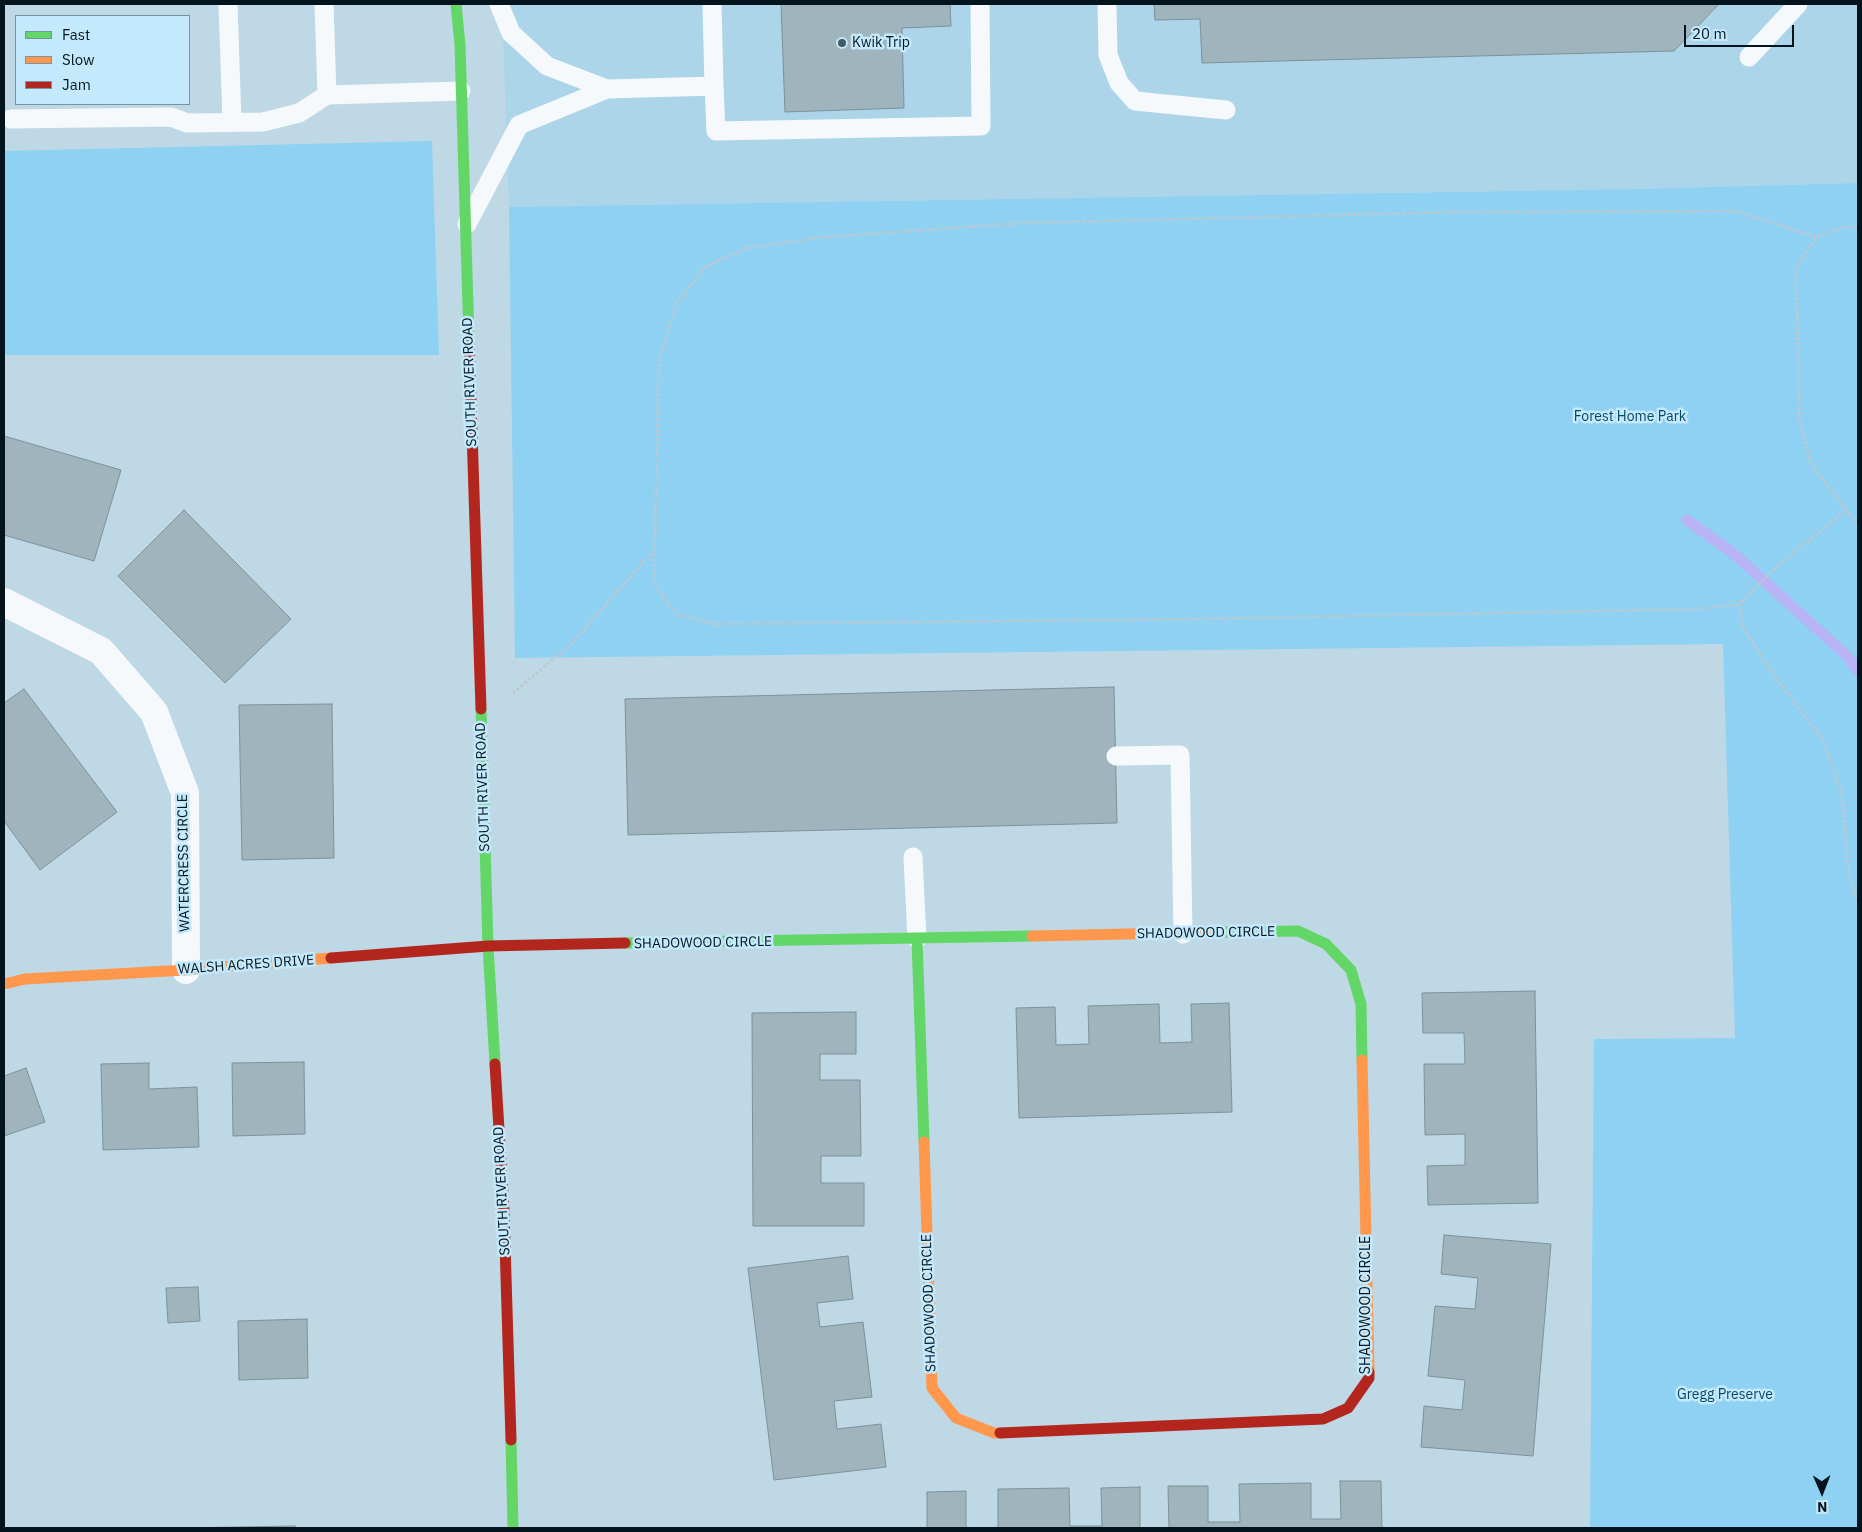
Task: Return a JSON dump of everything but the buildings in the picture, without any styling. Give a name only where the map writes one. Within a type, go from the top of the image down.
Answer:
[{"type":"street","name":"SOUTH RIVER ROAD","points":[[456,4],[460,45],[488,946],[504,1211],[513,1528]]},
{"type":"street","name":"SOUTH RIVER ROAD","points":[[460,45],[467,4]]},
{"type":"street","name":"WATERCRESS CIRCLE","points":[[4,602],[101,651],[154,712],[185,793],[186,970]]},
{"type":"street","name":"SHADOWOOD CIRCLE","points":[[488,946],[1298,931],[1326,944],[1351,970],[1361,1004],[1369,1378],[1348,1408],[1323,1419],[994,1433],[956,1418],[932,1388],[917,939]]},
{"type":"street","name":"WALSH ACRES DRIVE","points":[[4,984],[25,979],[186,970],[488,946]]},
{"type":"lane","points":[[228,4],[232,122]]},
{"type":"lane","points":[[324,4],[327,95]]},
{"type":"lane","points":[[499,4],[511,33],[547,66],[607,89]]},
{"type":"lane","points":[[712,4],[716,131],[981,126],[980,4]]},
{"type":"lane","points":[[1108,4],[1108,55],[1120,83],[1135,101],[1226,110]]},
{"type":"lane","points":[[1749,57],[1798,4]]},
{"type":"lane","points":[[465,228],[519,125],[607,89],[714,86]]},
{"type":"lane","points":[[10,119],[171,117],[187,123],[262,122],[299,113],[327,95],[461,91]]},
{"type":"lane","points":[[1116,756],[1180,755],[1183,934]]},
{"type":"lane","points":[[913,857],[917,939]]},
{"type":"path","points":[[1816,237],[1736,211],[1455,212],[1024,223],[824,237],[748,248],[706,266],[676,304],[659,361],[654,582],[675,614],[714,624],[1204,619],[1698,609],[1739,604],[1775,568],[1846,510]]},
{"type":"path","points":[[1858,227],[1844,227],[1816,237],[1796,268],[1800,423],[1811,464],[1858,525]]},
{"type":"path","points":[[481,720],[571,644],[654,550]]},
{"type":"path","points":[[1739,604],[1743,628],[1824,742],[1842,794],[1849,876],[1858,904]]},
{"type":"shaded area","points":[[502,4],[1858,4],[1858,183],[1640,189],[509,207]]},
{"type":"green space","points":[[432,141],[439,355],[4,355],[4,151]]},
{"type":"green space","name":"Forest Home Park","points":[[1858,183],[1858,1528],[1590,1528],[1594,1039],[1735,1038],[1723,644],[515,658],[509,207],[1640,189]]},
{"type":"waterway","points":[[1687,520],[1733,553],[1847,656],[1858,671]]},
{"type":"traffic: fast","points":[[456,4],[460,45],[469,339]]},
{"type":"traffic: fast","points":[[481,709],[488,946],[495,1064]]},
{"type":"traffic: fast","points":[[1221,932],[1298,931],[1326,944],[1351,970],[1361,1004],[1362,1060]]},
{"type":"traffic: fast","points":[[625,943],[1032,936]]},
{"type":"traffic: fast","points":[[917,939],[924,1142]]},
{"type":"traffic: fast","points":[[511,1440],[513,1528]]},
{"type":"traffic: slow","points":[[1032,936],[1221,932]]},
{"type":"traffic: slow","points":[[4,984],[25,979],[186,970],[331,958]]},
{"type":"traffic: slow","points":[[1362,1060],[1369,1372]]},
{"type":"traffic: slow","points":[[924,1142],[932,1388],[956,1418],[994,1433],[1000,1433]]},
{"type":"traffic: jam","points":[[469,339],[481,709]]},
{"type":"traffic: jam","points":[[331,958],[488,946],[625,943]]},
{"type":"traffic: jam","points":[[495,1064],[504,1211],[511,1440]]},
{"type":"traffic: jam","points":[[1000,1433],[1323,1419],[1348,1408],[1369,1378],[1369,1372]]},
{"type":"place","name":"Kwik Trip","points":[[842,43]]},
{"type":"park label","name":"Gregg Preserve","points":[[1725,1395]]}]
